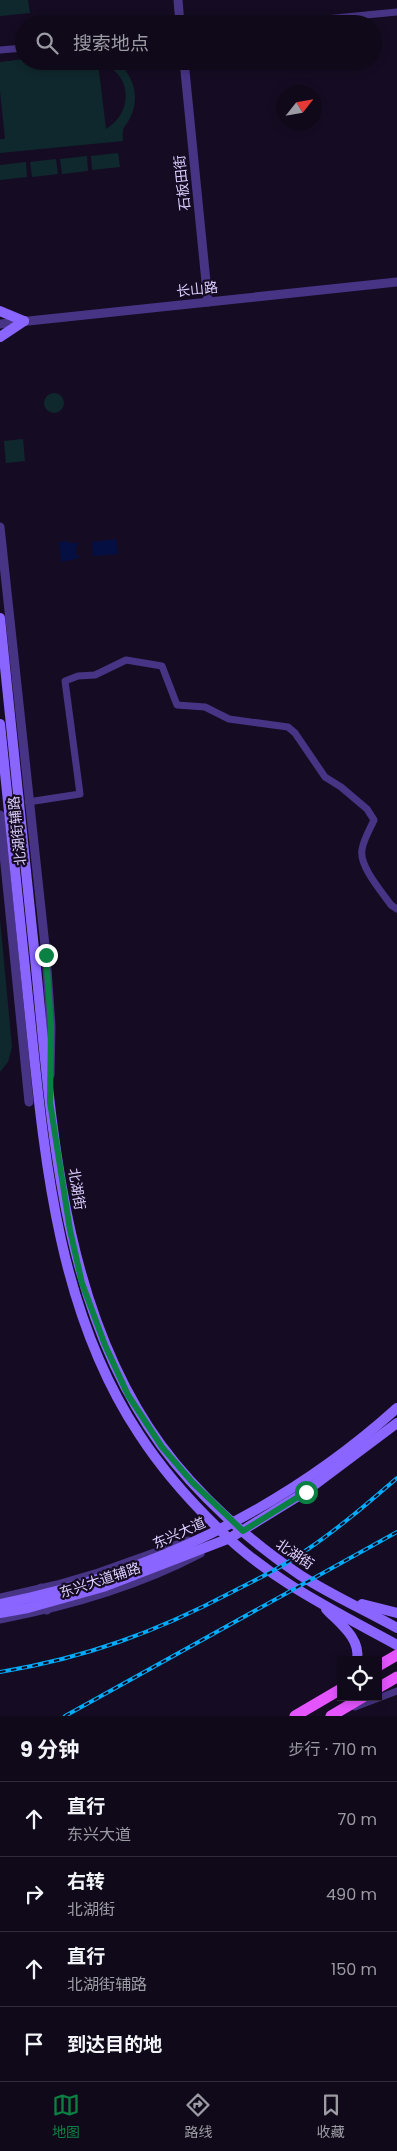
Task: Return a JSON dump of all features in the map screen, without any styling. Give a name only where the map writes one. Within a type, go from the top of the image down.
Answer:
[{"type":"main road","points":[[0,311],[24,321]]},
{"type":"main road","points":[[0,337],[24,321]]},
{"type":"main road","name":"北湖街","points":[[0,618],[17,734],[50,1102],[70,1230],[82,1283],[105,1345],[128,1395],[162,1447],[193,1483],[233,1523],[273,1557],[304,1577],[397,1628]]},
{"type":"main road","name":"北湖街","points":[[0,724],[39,1106],[55,1213],[69,1273],[88,1332],[114,1390],[138,1433],[166,1472],[219,1530],[269,1570],[318,1601],[397,1645]]},
{"type":"main road","name":"东兴大道","points":[[0,1613],[140,1565],[233,1523],[300,1484],[344,1452],[397,1408]]},
{"type":"main road","name":"东兴大道","points":[[0,1604],[44,1599],[103,1587],[230,1538],[306,1492],[397,1423]]},
{"type":"main road","points":[[345,1600],[397,1612]]},
{"type":"main road","points":[[318,1601],[353,1638],[357,1647],[358,1656]]},
{"type":"main road","points":[[382,1664],[397,1655]]},
{"type":"main road","points":[[382,1686],[397,1677]]},
{"type":"main road","points":[[323,1699],[337,1687]]},
{"type":"main road","points":[[295,1716],[337,1691]]},
{"type":"main road","points":[[332,1716],[356,1701]]},
{"type":"street","points":[[178,0],[179,15]]},
{"type":"street","points":[[366,15],[397,12]]},
{"type":"street","points":[[0,50],[15,49]]},
{"type":"street","name":"石板田街","points":[[185,70],[208,302]]},
{"type":"street","name":"长山路","points":[[0,324],[397,282]]},
{"type":"street","name":"北湖街辅路","points":[[0,527],[17,734],[28,802],[27,838]]},
{"type":"street","points":[[28,802],[80,794],[65,681],[78,676],[95,675],[126,660],[162,666],[177,705],[206,707],[229,719],[288,727],[295,733],[325,777],[341,787],[367,809],[374,820],[362,848],[361,856],[364,866],[391,905],[397,909]]},
{"type":"street","name":"北湖街辅路","points":[[0,815],[30,1102]]},
{"type":"street","name":"东兴大道辅路","points":[[0,1620],[86,1576],[167,1546],[219,1530]]},
{"type":"street","name":"东兴大道辅路","points":[[0,1597],[44,1599],[105,1594],[176,1566],[230,1538]]},
{"type":"street","points":[[143,1573],[176,1566]]},
{"type":"street","points":[[72,1587],[86,1576]]},
{"type":"street","points":[[332,1716],[397,1691]]},
{"type":"green space","points":[[0,0],[28,0],[30,13],[0,16]]},
{"type":"green space","points":[[15,60],[15,70],[99,70],[106,129],[115,122],[122,112],[125,102],[126,92],[123,82],[113,70],[125,70],[128,74],[134,87],[135,101],[134,109],[124,129],[123,141],[0,153],[0,139],[5,139],[0,91],[0,62]]},
{"type":"green space","points":[[118,153],[120,167],[92,170],[91,156]]},
{"type":"green space","points":[[87,156],[88,171],[62,174],[60,159]]},
{"type":"green space","points":[[56,159],[58,174],[32,177],[30,162]]},
{"type":"green space","points":[[26,162],[27,177],[0,180],[0,165]]},
{"type":"green space","points":[[54,393],[61,396],[64,403],[61,410],[54,413],[47,410],[44,403],[47,396]]},
{"type":"green space","points":[[23,439],[25,461],[6,463],[4,441]]},
{"type":"green space","points":[[0,919],[12,1047],[8,1062],[0,1072]]},
{"type":"shaded area","points":[[116,539],[118,554],[93,556],[92,542]]},
{"type":"shaded area","points":[[68,541],[68,543],[78,543],[76,555],[79,555],[79,558],[61,562],[59,542]]},
{"type":"railway","points":[[0,1672],[61,1659],[119,1642],[204,1606],[280,1567],[299,1555],[342,1524],[397,1478]]},
{"type":"railway","points":[[65,1716],[397,1532]]},
{"type":"route","points":[[46,955],[51,1026],[50,1102],[70,1230],[82,1283],[105,1345],[128,1395],[162,1447],[193,1483],[243,1531],[306,1492]]}]
